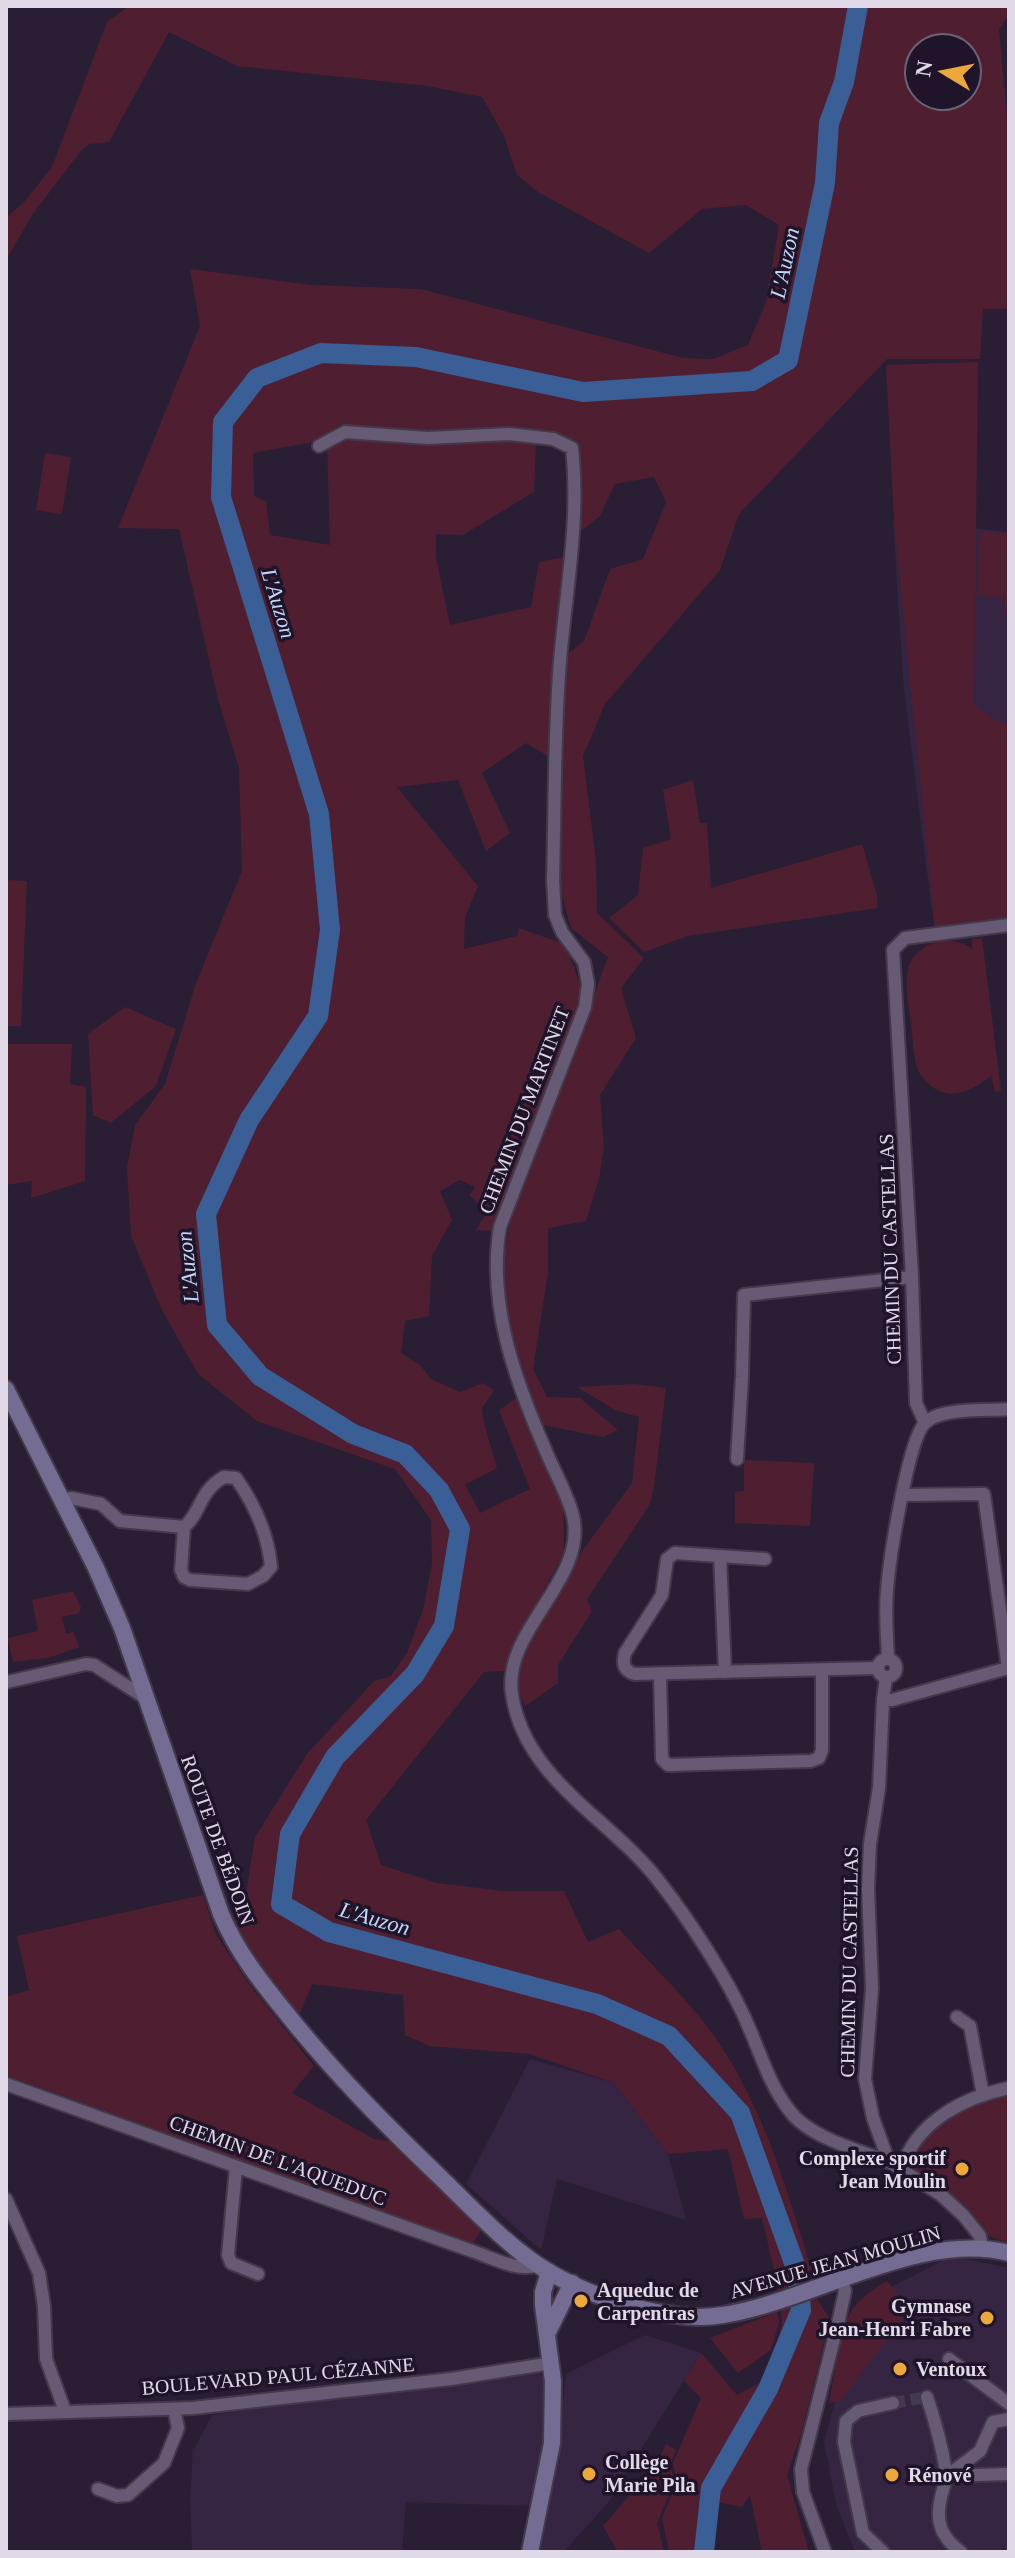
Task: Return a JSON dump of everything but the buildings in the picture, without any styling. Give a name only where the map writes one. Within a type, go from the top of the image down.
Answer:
[{"type":"main road","name":"ROUTE DE BÉDOIN","points":[[6,1389],[14,1420],[63,1500],[122,1628],[221,1914],[248,1966],[331,2069],[465,2202],[544,2268]]},
{"type":"main road","name":"AVENUE JEAN MOULIN","points":[[544,2268],[572,2283],[649,2310],[700,2317],[725,2315],[778,2301],[931,2252],[962,2247],[1009,2253]]},
{"type":"main road","points":[[530,2552],[552,2443],[552,2363],[543,2292],[544,2268]]},
{"type":"main road","points":[[548,2332],[572,2283]]},
{"type":"street","name":"CHEMIN DU MARTINET","points":[[319,446],[345,432],[428,438],[509,434],[553,439],[572,448],[576,478],[560,662],[553,880],[555,915],[562,932],[584,962],[588,984],[585,1007],[500,1227],[496,1280],[521,1394],[573,1516],[574,1540],[562,1575],[517,1654],[511,1674],[511,1692],[516,1716],[540,1762],[562,1787],[629,1847],[658,1879],[683,1915],[747,2022],[764,2066],[790,2112],[818,2135],[896,2165]]},
{"type":"street","name":"CHEMIN DU CASTELLAS","points":[[896,2165],[873,2118],[865,2079],[872,1999],[868,1889],[870,1844],[879,1788],[888,1573],[908,1462],[916,1435],[925,1423],[916,1403],[893,950],[905,938],[1009,925]]},
{"type":"street","points":[[737,1459],[744,1295],[912,1277]]},
{"type":"street","points":[[925,1423],[939,1414],[1009,1409]]},
{"type":"street","points":[[63,1500],[71,1498],[101,1504],[120,1521],[184,1527],[191,1521],[211,1484],[224,1477],[236,1478],[250,1497],[269,1544],[271,1567],[263,1576],[248,1584],[184,1577],[181,1570],[184,1527]]},
{"type":"street","points":[[883,1700],[1009,1668],[984,1494],[903,1495]]},
{"type":"street","points":[[72,1519],[91,1503]]},
{"type":"street","points":[[765,1559],[675,1553],[667,1559],[665,1589],[625,1653],[623,1662],[629,1672],[660,1674],[884,1668]]},
{"type":"street","points":[[720,1556],[725,1672]]},
{"type":"street","points":[[7,1682],[86,1664],[94,1665],[147,1699]]},
{"type":"street","points":[[660,1674],[662,1759],[668,1765],[811,1761],[819,1758],[822,1750],[822,1670]]},
{"type":"street","points":[[957,2017],[970,2026],[983,2095]]},
{"type":"street","name":"CHEMIN DE L'AQUEDUC","points":[[6,2084],[518,2266],[544,2268]]},
{"type":"street","points":[[982,2248],[980,2236],[963,2215],[941,2195],[896,2165],[941,2114],[983,2095],[1009,2088]]},
{"type":"street","points":[[236,2167],[228,2255],[231,2263],[258,2274]]},
{"type":"street","points":[[6,2199],[39,2273],[46,2359],[65,2411]]},
{"type":"street","points":[[825,2552],[803,2492],[801,2469],[839,2319],[845,2291],[842,2279]]},
{"type":"street","points":[[949,2359],[1009,2404]]},
{"type":"street","name":"BOULEVARD PAUL CÉZANNE","points":[[6,2414],[174,2409],[451,2379],[552,2363]]},
{"type":"street","points":[[927,2397],[947,2476],[940,2503],[939,2526],[946,2541],[961,2552]]},
{"type":"street","points":[[883,2552],[863,2533],[844,2442],[846,2421],[858,2411],[893,2403]]},
{"type":"street","points":[[98,2489],[117,2496],[128,2495],[164,2463],[178,2428],[174,2409]]},
{"type":"street","points":[[947,2476],[980,2451],[993,2422],[1009,2419]]},
{"type":"street","points":[[947,2476],[1009,2474]]},
{"type":"shaded area","points":[[129,6],[1009,6],[1009,14],[999,30],[1009,134],[1009,309],[983,309],[980,359],[887,359],[739,514],[720,570],[605,704],[583,756],[596,861],[597,913],[644,958],[621,988],[636,1038],[600,1095],[604,1147],[599,1179],[586,1221],[548,1228],[548,1273],[533,1369],[547,1397],[580,1398],[618,1430],[603,1437],[543,1425],[563,1476],[564,1553],[512,1648],[504,1671],[484,1672],[366,1820],[381,1865],[437,1883],[504,1891],[564,1891],[588,1942],[619,1929],[698,2015],[720,2044],[755,2107],[793,2209],[814,2278],[779,2291],[762,2218],[744,2219],[728,2149],[668,2154],[614,2083],[529,2054],[430,2046],[405,2035],[403,1995],[312,1984],[298,2018],[235,1929],[246,1894],[255,1837],[307,1754],[374,1681],[391,1676],[407,1653],[423,1610],[432,1564],[431,1520],[395,1469],[257,1421],[198,1374],[162,1310],[131,1236],[127,1167],[135,1125],[165,1084],[196,983],[242,871],[239,768],[218,699],[179,529],[118,528],[200,326],[190,269],[311,285],[421,289],[683,358],[713,359],[748,345],[766,302],[779,225],[746,205],[702,209],[649,253],[538,192],[517,175],[504,136],[482,97],[428,86],[237,66],[169,32],[109,142],[89,144],[80,152],[32,215],[6,260],[6,218],[24,202],[52,167],[107,22]],"holes":[[[345,427],[428,433],[559,436],[577,446],[576,535],[600,516],[615,484],[654,477],[666,502],[643,559],[610,569],[584,641],[557,662],[568,556],[539,562],[531,607],[450,625],[436,557],[436,534],[463,535],[534,492],[536,440],[344,435],[327,444],[330,545],[270,535],[266,501],[254,496],[253,453],[319,441]],[[526,743],[561,764],[558,882],[571,928],[608,957],[498,1261],[509,1335],[528,1390],[499,1410],[530,1489],[480,1513],[465,1485],[497,1468],[482,1408],[494,1390],[483,1383],[460,1392],[431,1379],[420,1365],[401,1353],[405,1321],[429,1316],[432,1256],[452,1220],[440,1191],[460,1180],[475,1187],[470,1195],[486,1214],[476,1230],[494,1231],[577,1010],[580,984],[568,951],[561,943],[519,928],[517,936],[464,949],[465,917],[478,886],[397,787],[458,780],[486,851],[510,833],[482,773]]]},
{"type":"shaded area","points":[[978,362],[974,705],[997,721],[1009,724],[1009,914],[1002,922],[935,929],[894,521],[886,365]]},
{"type":"shaded area","points":[[45,453],[71,457],[62,514],[36,510]]},
{"type":"shaded area","points":[[893,520],[1009,532],[1009,915],[934,926],[904,690]]},
{"type":"shaded area","points":[[979,531],[1009,534],[1009,612],[1006,612],[1004,598],[978,595]]},
{"type":"shaded area","points":[[693,780],[700,823],[707,823],[711,888],[862,844],[878,908],[688,936],[644,952],[609,918],[638,895],[643,848],[671,839],[663,790]]},
{"type":"shaded area","points":[[6,880],[27,881],[21,1026],[6,1026]]},
{"type":"shaded area","points":[[982,938],[1001,1091],[995,1092],[991,1076],[976,1086],[951,1094],[935,1089],[918,1069],[907,997],[908,969],[918,952],[935,943],[954,942],[972,949],[972,939]]},
{"type":"shaded area","points":[[125,1007],[176,1029],[156,1086],[111,1123],[93,1115],[88,1034]]},
{"type":"shaded area","points":[[6,1044],[72,1044],[70,1084],[86,1087],[85,1181],[31,1198],[32,1181],[6,1185]]},
{"type":"shaded area","points":[[634,1384],[666,1388],[650,1504],[587,1599],[592,1611],[558,1665],[558,1683],[525,1706],[514,1677],[534,1633],[572,1565],[632,1483],[639,1417],[615,1410],[577,1387]]},
{"type":"shaded area","points":[[744,1460],[814,1463],[810,1526],[735,1523],[735,1492],[744,1491]]},
{"type":"shaded area","points":[[73,1591],[81,1607],[79,1613],[62,1617],[66,1634],[74,1632],[79,1647],[48,1658],[13,1662],[8,1638],[38,1631],[32,1600]]},
{"type":"shaded area","points":[[203,1895],[216,1935],[249,1984],[314,2066],[292,2093],[374,2139],[390,2141],[482,2228],[473,2244],[6,2075],[6,1997],[29,1990],[17,1936]]},
{"type":"shaded area","points":[[530,2059],[614,2083],[668,2154],[686,2220],[557,2179],[541,2250],[466,2184]]},
{"type":"shaded area","name":"Complexe sportif Jean Moulin","points":[[1009,2094],[1009,2243],[990,2237],[949,2195],[916,2172],[911,2161],[912,2154],[938,2123],[976,2104]]},
{"type":"shaded area","points":[[952,2256],[1009,2268],[1009,2552],[855,2552],[836,2504],[824,2442],[862,2302]]},
{"type":"shaded area","points":[[887,2281],[910,2310],[889,2342],[886,2340],[841,2401],[829,2403],[847,2319],[859,2301]]},
{"type":"shaded area","points":[[817,2299],[830,2319],[800,2437],[787,2475],[809,2552],[762,2552],[750,2495],[742,2507],[718,2502],[714,2552],[669,2552],[662,2518],[677,2482],[673,2463],[701,2398],[684,2381],[701,2353],[737,2395],[765,2380],[782,2324],[781,2310]]},
{"type":"shaded area","points":[[777,2312],[779,2322],[771,2350],[738,2373],[710,2338]]},
{"type":"shaded area","name":"Collège Marie Pila","points":[[645,2335],[701,2353],[607,2504],[563,2552],[538,2552],[559,2443],[566,2374]]},
{"type":"shaded area","points":[[537,2371],[546,2381],[545,2445],[533,2503],[529,2506],[406,2502],[402,2552],[192,2552],[190,2498],[193,2451],[212,2415]]},
{"type":"shaded area","points":[[666,2444],[676,2450],[670,2465],[675,2481],[657,2523],[664,2552],[617,2550],[603,2526],[656,2465]]},
{"type":"waterway","name":"L'Auzon","points":[[704,2552],[711,2488],[768,2389],[801,2310],[797,2271],[740,2113],[669,2036],[597,2004],[329,1932],[281,1904],[290,1834],[335,1757],[415,1674],[444,1626],[460,1529],[439,1490],[405,1454],[353,1434],[260,1376],[217,1325],[206,1214],[249,1120],[318,1016],[330,930],[319,814],[221,497],[223,422],[257,378],[321,353],[416,357],[583,392],[752,381],[788,360],[825,183],[829,123],[844,82],[858,6]]},
{"type":"tunnel","points":[[893,2403],[927,2397]]},
{"type":"place","name":"Complexe sportif Jean Moulin","points":[[962,2169]]},
{"type":"place","name":"Aqueduc de Carpentras","points":[[581,2301]]},
{"type":"place","name":"Gymnase Jean-Henri Fabre","points":[[987,2318]]},
{"type":"place","name":"Ventoux","points":[[900,2369]]},
{"type":"place","name":"Collège Marie Pila","points":[[589,2474]]},
{"type":"place","name":"Rénové","points":[[892,2475]]}]
